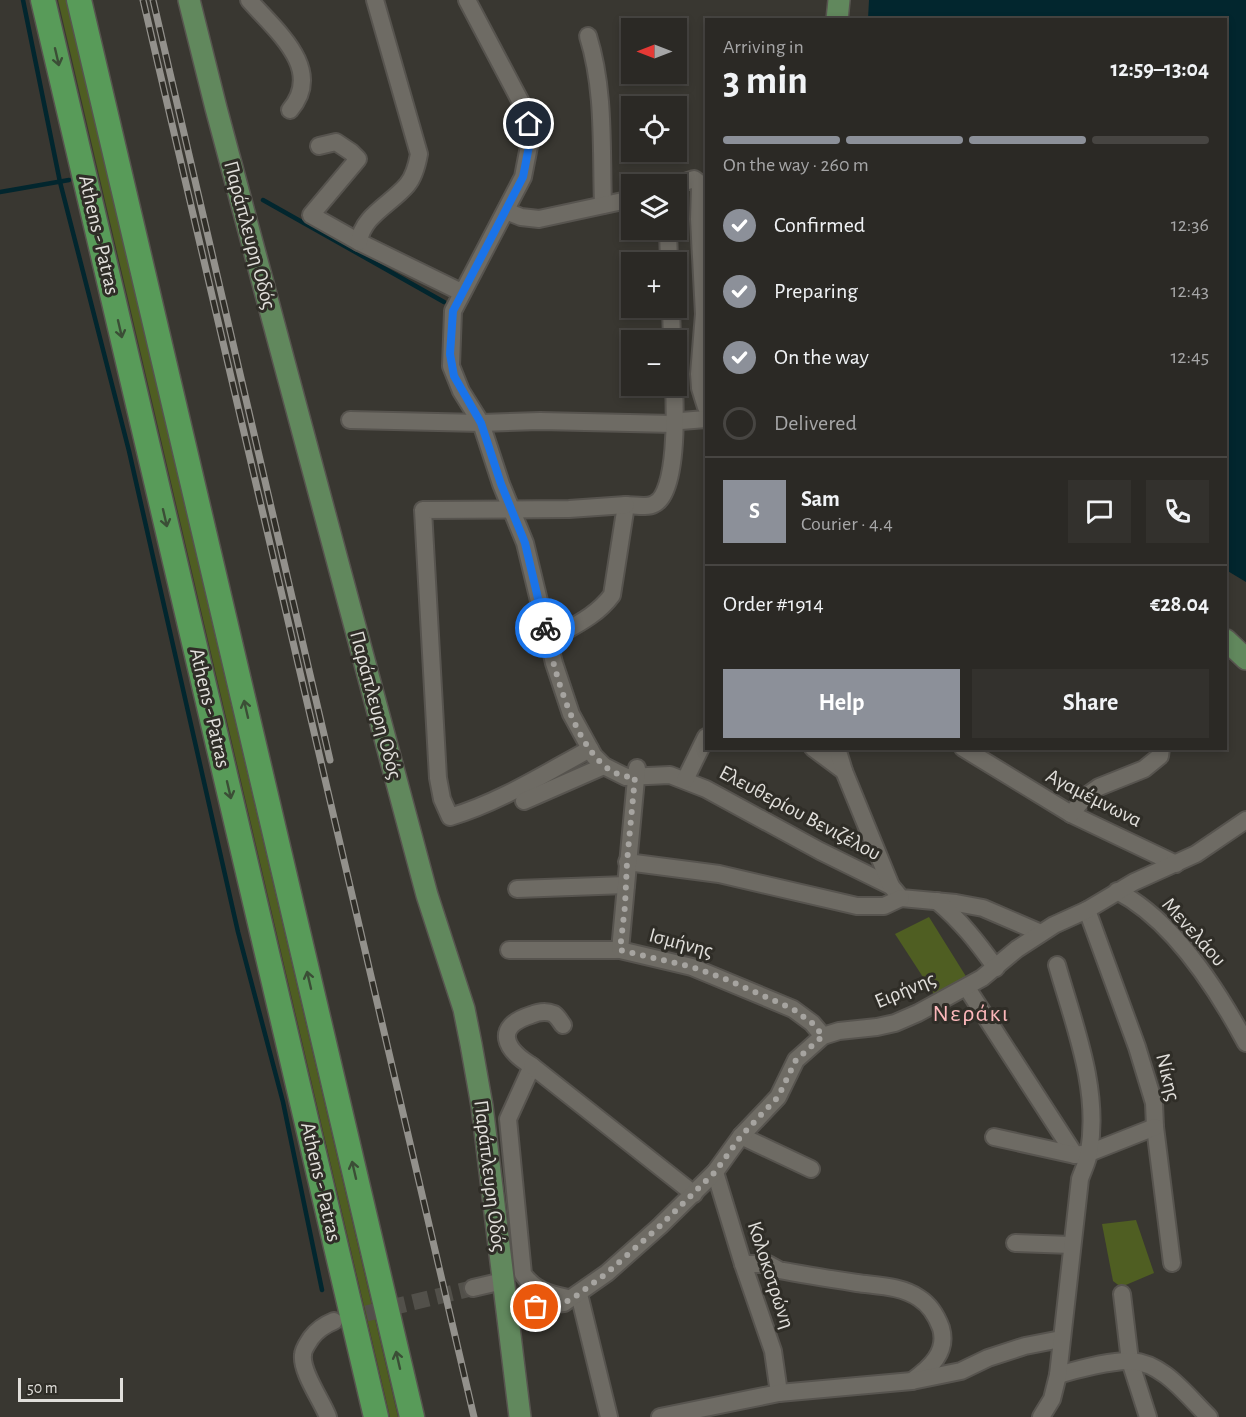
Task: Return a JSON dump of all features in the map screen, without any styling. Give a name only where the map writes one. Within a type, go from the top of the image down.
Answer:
[{"type":"highway","name":"Athens - Patras","points":[[43,0],[376,1417]]},
{"type":"highway","name":"Athens - Patras","points":[[79,0],[412,1417]]},
{"type":"main road","name":"Παράπλευρη Οδός","points":[[189,0],[420,872],[464,1009],[482,1106],[520,1417]]},
{"type":"main road","points":[[837,18],[839,0]]},
{"type":"main road","points":[[1227,641],[1246,659]]},
{"type":"street","points":[[249,0],[293,50],[302,70],[302,92],[290,110]]},
{"type":"street","points":[[359,242],[360,231],[366,222],[409,183],[419,154],[375,0]]},
{"type":"street","name":"Ελευθερίου Βενιζέλου","points":[[467,0],[525,110],[531,136],[523,177],[453,311],[452,366],[461,391],[481,423],[501,484],[514,510],[525,543],[548,641],[571,714],[590,749],[604,766],[626,777],[636,772],[685,780],[896,892],[983,908],[1041,933]]},
{"type":"street","points":[[588,36],[596,62],[600,99],[603,205]]},
{"type":"street","points":[[319,146],[336,142],[358,159],[311,214],[359,242],[461,292]]},
{"type":"street","points":[[687,181],[694,179],[700,187],[699,219],[704,314],[699,374],[705,404]]},
{"type":"street","points":[[506,211],[521,217],[539,219],[621,201]]},
{"type":"street","points":[[590,749],[516,790],[450,817],[442,799],[438,778],[423,510],[569,509],[653,505],[659,501],[668,486],[672,468],[674,396]]},
{"type":"street","points":[[350,420],[674,424],[681,421],[705,419]]},
{"type":"street","points":[[548,641],[596,613],[612,596],[626,505]]},
{"type":"street","points":[[685,780],[705,738]]},
{"type":"street","points":[[816,750],[844,771]]},
{"type":"street","points":[[627,862],[719,874],[857,906],[884,906],[896,892],[844,771],[838,750]]},
{"type":"street","name":"Αγαμέμνωνα","points":[[966,750],[1071,814],[1176,864]]},
{"type":"street","points":[[1071,814],[1085,797],[1099,788],[1144,769],[1160,756],[1161,750]]},
{"type":"street","points":[[524,801],[604,766]]},
{"type":"street","points":[[620,950],[636,772]]},
{"type":"street","name":"Ειρήνης","points":[[507,1309],[558,1305],[576,1296],[660,1226],[715,1172],[741,1136],[778,1097],[796,1060],[823,1036],[839,1031],[895,1023],[966,988],[1041,933],[1087,910],[1117,891],[1196,854],[1246,820]]},
{"type":"street","points":[[517,889],[626,885]]},
{"type":"street","name":"Μενελάου","points":[[1117,891],[1161,923],[1179,943],[1213,987],[1246,1043]]},
{"type":"street","points":[[936,901],[968,929],[996,968]]},
{"type":"street","name":"Νίκης","points":[[1087,910],[1137,1047],[1154,1103],[1172,1263]]},
{"type":"street","name":"Ισμήνης","points":[[509,950],[620,950],[692,967],[793,1009],[812,1023],[823,1036]]},
{"type":"street","points":[[1041,1417],[1052,1399],[1058,1375],[1082,1154],[1091,1118],[1087,1069],[1057,965]]},
{"type":"street","points":[[966,988],[1082,1154]]},
{"type":"street","points":[[563,1025],[552,1013],[542,1012],[522,1018],[513,1022],[508,1028],[509,1046],[694,1194]]},
{"type":"street","points":[[532,1066],[508,1119],[523,1274],[530,1284],[549,1294],[576,1296],[609,1417]]},
{"type":"street","points":[[994,1137],[1082,1154],[1155,1127]]},
{"type":"street","points":[[741,1136],[811,1168]]},
{"type":"street","name":"Κολοκοτρώνη","points":[[715,1172],[773,1351],[779,1393]]},
{"type":"street","points":[[1015,1243],[1071,1245]]},
{"type":"street","points":[[743,1264],[768,1264],[779,1270],[897,1288],[922,1300],[939,1322],[943,1334],[943,1346],[940,1354],[925,1371],[912,1381]]},
{"type":"street","points":[[473,1288],[503,1281]]},
{"type":"street","points":[[1122,1294],[1130,1361],[1149,1417]]},
{"type":"street","points":[[328,1417],[306,1371],[303,1356],[307,1344],[315,1333],[334,1321]]},
{"type":"street","points":[[660,1417],[779,1393],[912,1381],[961,1371],[1006,1352],[1061,1339]]},
{"type":"street","points":[[1058,1375],[1081,1368],[1130,1361],[1148,1365],[1178,1385],[1209,1417]]},
{"type":"green space","points":[[58,0],[66,0],[398,1417],[390,1417]]},
{"type":"green space","points":[[929,917],[967,978],[934,994],[895,934]]},
{"type":"green space","points":[[1136,1220],[1154,1273],[1121,1287],[1113,1281],[1102,1224]]},
{"type":"water","points":[[869,0],[1246,0],[1246,582],[1227,571],[1227,18],[868,18]]},
{"type":"waterway","points":[[23,0],[60,182],[129,451],[238,932],[283,1102],[322,1290]]},
{"type":"waterway","points":[[0,192],[69,180]]},
{"type":"waterway","points":[[263,200],[444,302]]},
{"type":"tunnel","points":[[343,1319],[473,1288]]},
{"type":"railway","points":[[143,0],[474,1417]]},
{"type":"railway","points":[[153,0],[330,760]]},
{"type":"way so far","points":[[536,1307],[558,1305],[572,1299],[607,1273],[694,1194],[715,1172],[741,1136],[778,1097],[796,1060],[823,1036],[812,1023],[793,1009],[723,978],[656,957],[620,950],[635,777],[626,777],[613,771],[594,756],[571,714],[545,628]]},
{"type":"district","name":"Νεράκι","points":[[971,1014]]},
{"type":"route","points":[[529,124],[531,136],[523,177],[453,311],[450,354],[454,376],[481,423],[501,484],[514,510],[525,543],[545,628]]}]
